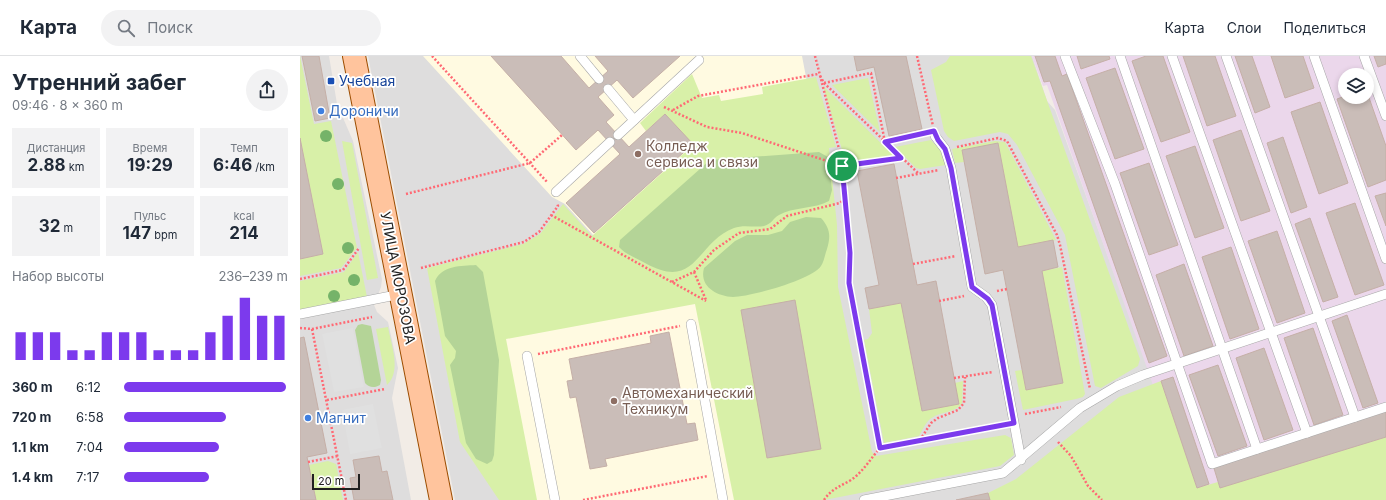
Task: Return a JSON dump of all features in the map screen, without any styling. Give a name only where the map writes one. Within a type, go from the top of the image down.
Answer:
[{"type":"main road","name":"УЛИЦА МОРОЗОВА","points":[[354,56],[441,500]]},
{"type":"lane","points":[[580,56],[599,79]]},
{"type":"lane","points":[[1065,56],[1115,184],[1212,464],[1386,407]]},
{"type":"lane","points":[[1120,56],[1257,449]]},
{"type":"lane","points":[[1172,56],[1307,433]]},
{"type":"lane","points":[[1226,56],[1355,417]]},
{"type":"lane","points":[[1314,56],[1386,258]]},
{"type":"lane","points":[[1364,56],[1386,116]]},
{"type":"lane","points":[[618,135],[699,60]]},
{"type":"lane","points":[[608,88],[634,120]]},
{"type":"lane","points":[[934,133],[945,149],[951,168],[972,287],[979,294],[988,299],[992,305],[1021,460]]},
{"type":"lane","points":[[556,192],[610,142]]},
{"type":"lane","points":[[300,314],[401,294]]},
{"type":"lane","points":[[864,500],[905,496],[1003,473],[1021,460],[1092,400],[1117,386],[1143,375],[1177,365],[1386,294]]},
{"type":"lane","points":[[691,324],[723,500]]},
{"type":"lane","points":[[527,356],[555,500]]},
{"type":"path","points":[[421,268],[524,242],[539,232],[558,206],[556,192],[432,56]]},
{"type":"path","points":[[815,56],[818,74],[839,149],[842,166],[850,253],[849,283],[880,448]]},
{"type":"path","points":[[885,142],[934,133],[917,56]]},
{"type":"path","points":[[818,74],[824,83],[919,174]]},
{"type":"path","points":[[673,110],[698,96],[818,74]]},
{"type":"path","points":[[824,83],[870,74],[885,142]]},
{"type":"path","points":[[650,105],[673,110],[683,117],[707,127],[742,133],[842,166],[901,158]]},
{"type":"path","points":[[406,194],[530,163],[562,135]]},
{"type":"path","points":[[945,149],[998,138],[1007,141],[1057,236],[1060,245],[1092,400]]},
{"type":"path","points":[[896,178],[951,168]]},
{"type":"path","points":[[672,282],[694,272],[714,250],[739,233],[770,229],[787,216],[840,203],[845,199]]},
{"type":"path","points":[[551,215],[706,301],[694,272]]},
{"type":"path","points":[[300,279],[343,270],[359,248]]},
{"type":"path","points":[[913,264],[966,255]]},
{"type":"path","points":[[997,291],[1007,289]]},
{"type":"path","points":[[939,301],[979,294]]},
{"type":"path","points":[[300,328],[312,329],[372,317]]},
{"type":"path","points":[[527,356],[691,324]]},
{"type":"path","points":[[312,329],[346,500]]},
{"type":"path","points":[[954,378],[1004,371]]},
{"type":"path","points":[[920,440],[931,423],[938,418],[958,410],[964,403],[965,377]]},
{"type":"path","points":[[327,400],[385,389]]},
{"type":"path","points":[[1021,415],[1064,406]]},
{"type":"path","points":[[824,500],[830,492],[851,480],[860,472],[880,448],[1014,423]]},
{"type":"path","points":[[1050,435],[1071,456],[1088,486],[1102,500]]},
{"type":"path","points":[[308,462],[338,456]]},
{"type":"path","points":[[583,500],[718,474]]},
{"type":"shaded area","points":[[300,56],[329,56],[337,104],[353,141],[382,279],[381,287],[374,305],[377,312],[388,322],[398,368],[392,398],[411,500],[300,500]]},
{"type":"shaded area","points":[[368,56],[1032,56],[1047,101],[1055,110],[1196,500],[455,500]]},
{"type":"shaded area","name":"Колледж сервиса и связи","points":[[423,56],[802,56],[820,150],[593,235],[565,204],[552,197]]},
{"type":"shaded area","points":[[1032,56],[1386,56],[1386,438],[1197,497],[1190,490],[1047,85],[1043,86]]},
{"type":"shaded area","name":"Автомеханический Техникум","points":[[485,265],[699,302],[737,500],[529,500]]},
{"type":"shaded area","points":[[353,328],[364,387],[334,392],[322,334]]},
{"type":"shaded area","points":[[373,404],[382,448],[350,454],[342,410]]},
{"type":"green space","points":[[300,56],[314,124],[331,121],[357,248],[341,268],[300,276],[300,259],[323,254],[300,138]]},
{"type":"green space","points":[[950,56],[1031,56],[1140,359],[1138,366],[1101,388],[1095,386],[1065,235],[1017,145],[1008,134],[1000,132],[954,141],[948,137],[944,131],[931,70],[946,62]]},
{"type":"green space","points":[[692,74],[702,98],[719,95],[721,101],[763,94],[762,87],[816,77],[836,147],[829,148],[837,225],[838,287],[872,452],[876,456],[1005,435],[1011,438],[1014,455],[1000,466],[824,500],[734,500],[695,304],[506,339],[537,500],[499,500],[460,442],[427,268],[523,244],[540,234],[563,204],[592,236],[693,145],[665,114],[646,131],[640,123]]},
{"type":"green space","points":[[868,78],[880,132],[832,85]]},
{"type":"green space","points":[[823,86],[893,155],[846,163]]},
{"type":"green space","points":[[931,140],[942,152],[946,165],[920,169],[916,168],[895,147]]},
{"type":"green space","points":[[342,141],[352,143],[378,278],[367,280]]},
{"type":"green space","points":[[995,141],[1005,142],[1056,240],[1018,247],[998,143],[962,150],[964,162],[955,163],[952,149]]},
{"type":"green space","points":[[819,152],[828,157],[832,190],[829,201],[823,204],[784,212],[777,216],[769,224],[764,226],[742,226],[734,228],[721,235],[711,243],[695,262],[676,272],[662,270],[645,263],[627,254],[619,247],[620,240],[710,160]]},
{"type":"green space","points":[[806,217],[821,218],[829,232],[824,260],[821,266],[815,271],[806,277],[780,287],[741,296],[733,297],[721,295],[706,285],[703,274],[704,268],[735,241],[747,235],[768,235],[782,231],[790,222]]},
{"type":"green space","points":[[358,252],[367,297],[300,311],[300,281],[344,272]]},
{"type":"green space","points":[[476,265],[483,272],[499,360],[494,455],[492,461],[487,464],[476,459],[466,443],[450,365],[455,358],[456,351],[445,336],[435,281],[442,272],[452,267]]},
{"type":"green space","points":[[1062,267],[1085,394],[1083,397],[1076,399],[1023,410],[1015,371],[1022,370],[1026,390],[1063,383],[1042,271]]},
{"type":"green space","points":[[901,303],[922,411],[959,404],[955,383],[963,381],[962,403],[959,407],[937,415],[929,420],[919,436],[884,443],[864,340],[868,339],[872,333],[869,309]]},
{"type":"green space","points":[[362,324],[371,326],[381,380],[380,385],[376,387],[370,387],[365,383],[355,330],[358,325]]},
{"type":"green space","points":[[388,327],[395,365],[394,372],[387,385],[376,329]]},
{"type":"green space","points":[[1161,381],[1197,488],[1218,482],[1220,488],[1386,437],[1386,500],[990,500],[988,493],[1016,479],[1119,397]]},
{"type":"green space","points":[[328,461],[336,464],[343,500],[316,500],[309,465]]},
{"type":"building","points":[[302,56],[319,56],[330,118],[315,121]]},
{"type":"building","points":[[491,56],[561,56],[589,88],[608,71],[595,56],[680,56],[633,98],[617,80],[598,97],[614,115],[606,122],[629,147],[665,114],[693,144],[594,233],[566,203],[620,154],[598,130],[576,150]]},
{"type":"building","points":[[854,56],[906,56],[922,129],[889,136],[874,67],[857,71]]},
{"type":"building","points":[[1035,56],[1055,56],[1062,76],[1067,74],[1167,356],[1149,363],[1050,81],[1044,82]]},
{"type":"building","points":[[1077,56],[1109,56],[1110,59],[1081,69]]},
{"type":"building","points":[[1146,56],[1163,56],[1190,132],[1161,142],[1132,61]]},
{"type":"building","points":[[1183,56],[1215,56],[1236,116],[1207,126]]},
{"type":"building","points":[[1235,56],[1252,56],[1270,107],[1255,113]]},
{"type":"building","points":[[1271,56],[1303,56],[1314,88],[1285,98]]},
{"type":"building","points":[[1374,56],[1386,56],[1386,64],[1378,67]]},
{"type":"building","points":[[1115,68],[1144,149],[1115,159],[1086,78]]},
{"type":"building","points":[[1320,102],[1348,183],[1319,194],[1291,112]]},
{"type":"building","points":[[1339,104],[1371,104],[1386,146],[1386,180],[1368,187]]},
{"type":"building","points":[[1241,130],[1270,211],[1241,221],[1213,140]]},
{"type":"building","points":[[1283,137],[1307,207],[1291,213],[1267,143]]},
{"type":"building","points":[[300,138],[323,254],[300,259]]},
{"type":"building","points":[[998,143],[1018,247],[1053,240],[1058,267],[1042,271],[1063,383],[1026,390],[1003,270],[985,274],[962,150]]},
{"type":"building","points":[[1195,146],[1224,228],[1195,238],[1166,156]]},
{"type":"building","points":[[1149,163],[1178,245],[1149,255],[1120,173]]},
{"type":"building","points":[[894,164],[917,285],[936,281],[959,404],[922,411],[901,303],[869,309],[865,288],[879,285],[857,171]]},
{"type":"building","points":[[1386,193],[1386,226],[1375,196]]},
{"type":"building","points":[[1355,203],[1384,285],[1355,295],[1326,213]]},
{"type":"building","points":[[1310,218],[1338,297],[1323,302],[1295,224]]},
{"type":"building","points":[[1277,231],[1305,313],[1277,323],[1248,241]]},
{"type":"building","points":[[1231,247],[1259,329],[1230,339],[1202,257]]},
{"type":"building","points":[[1184,264],[1213,346],[1184,356],[1156,275]]},
{"type":"building","points":[[795,300],[821,449],[767,458],[741,310]]},
{"type":"building","points":[[1347,315],[1378,403],[1363,408],[1332,321]]},
{"type":"building","points":[[1313,328],[1343,415],[1314,425],[1284,338]]},
{"type":"building","points":[[669,332],[687,424],[695,423],[698,440],[605,459],[607,466],[590,469],[576,397],[570,398],[567,381],[573,380],[569,359],[651,343],[650,336]]},
{"type":"building","points":[[304,337],[327,453],[307,457],[316,500],[300,500],[300,338]]},
{"type":"building","points":[[1264,348],[1293,430],[1264,440],[1236,358]]},
{"type":"building","points":[[1218,365],[1247,446],[1218,456],[1189,375]]},
{"type":"building","points":[[1173,377],[1209,484],[1197,488],[1161,381]]},
{"type":"building","points":[[1386,411],[1386,437],[1220,488],[1213,465]]},
{"type":"building","points":[[379,456],[382,472],[387,471],[393,500],[354,500],[350,478],[356,477],[353,460]]},
{"type":"building","points":[[988,493],[990,500],[956,500]]},
{"type":"place","name":"Учебная","points":[[331,81]]},
{"type":"place","name":"Дороничи","points":[[321,111]]},
{"type":"place","name":"Колледж сервиса и связи","points":[[638,154]]},
{"type":"place","name":"Автомеханический Техникум","points":[[614,401]]},
{"type":"place","name":"Магнит","points":[[308,418]]},
{"type":"route","points":[[934,131],[935,136],[945,149],[949,159],[972,287],[974,291],[986,297],[992,305],[1014,423],[880,448],[849,283],[850,253],[842,166],[901,158],[885,142],[934,131]]}]
